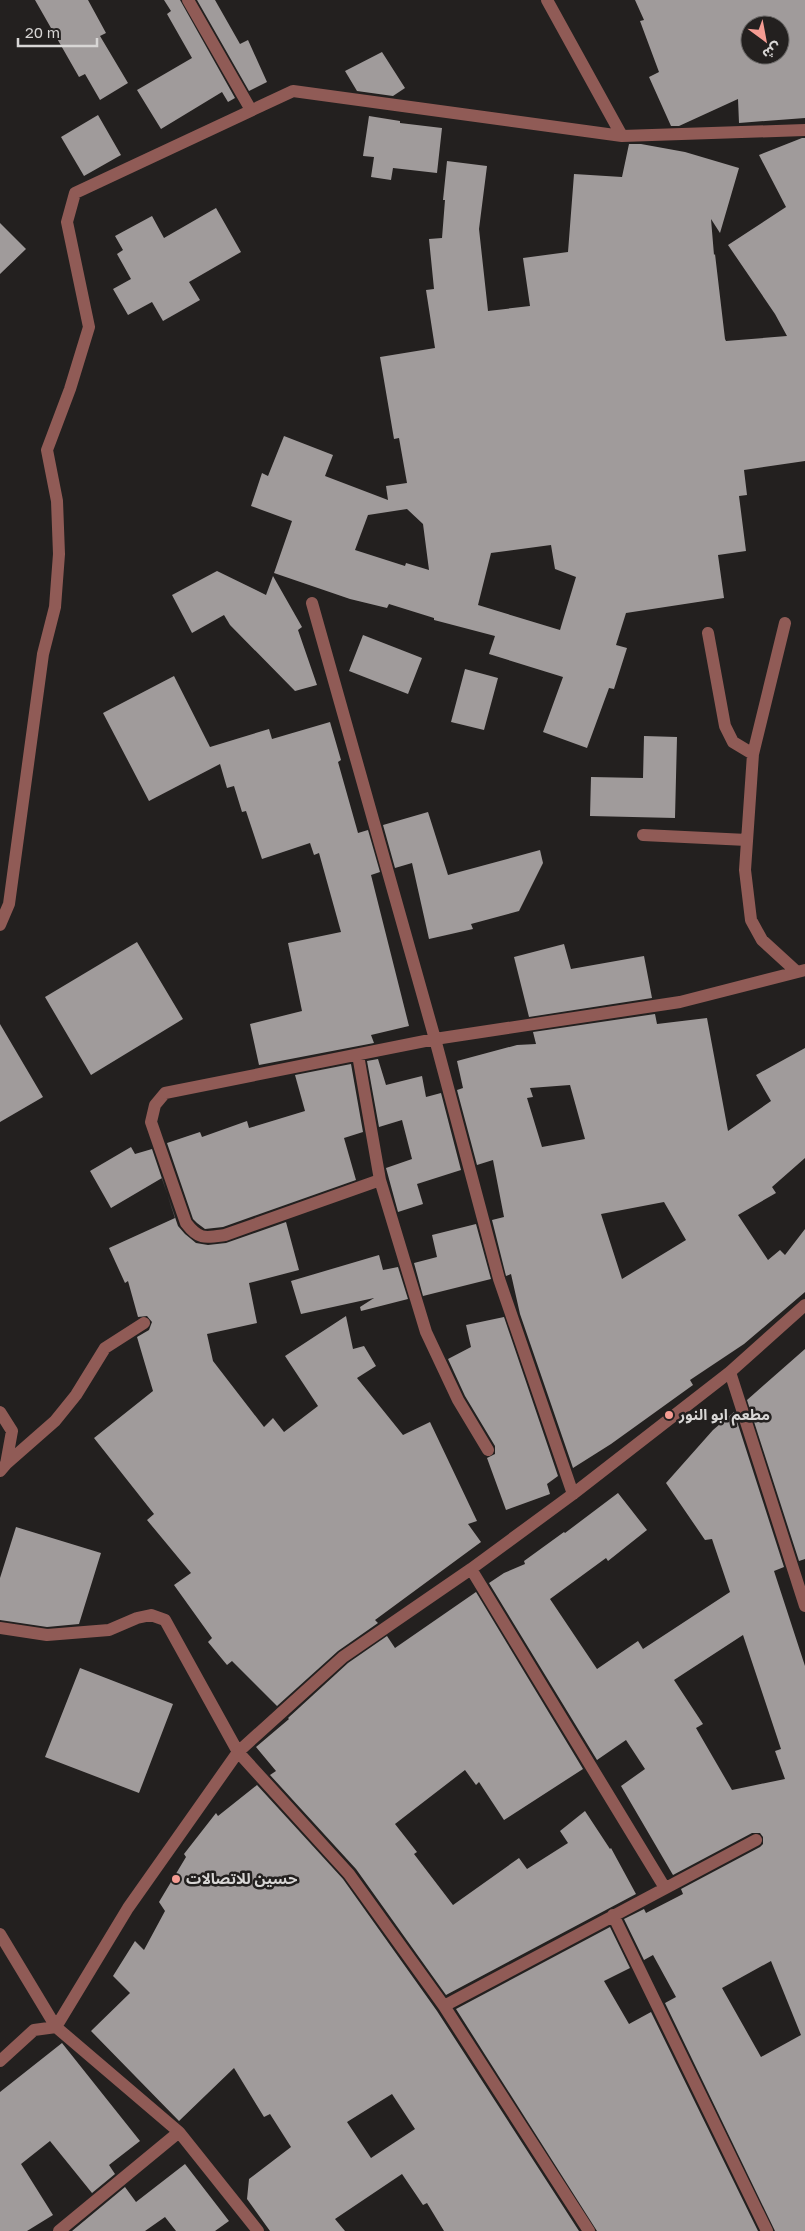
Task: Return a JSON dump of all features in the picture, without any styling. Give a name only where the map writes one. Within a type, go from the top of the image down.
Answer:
[{"type":"street","points":[[188,0],[251,110]]},
{"type":"street","points":[[547,0],[622,136]]},
{"type":"street","points":[[0,925],[9,904],[42,654],[55,607],[59,554],[57,501],[47,450],[70,389],[89,327],[67,222],[75,193],[293,91],[622,136],[805,130]]},
{"type":"street","points":[[312,604],[435,1039],[499,1279],[573,1494]]},
{"type":"street","points":[[785,623],[753,754],[744,870],[750,920],[762,940],[801,971]]},
{"type":"street","points":[[708,633],[725,726],[733,742],[753,754]]},
{"type":"street","points":[[643,835],[747,840]]},
{"type":"street","points":[[380,1180],[225,1235],[204,1238],[193,1233],[186,1223],[151,1122],[155,1105],[164,1093],[435,1039],[680,1002],[801,971]]},
{"type":"street","points":[[358,1055],[380,1180],[426,1332],[458,1400],[488,1450]]},
{"type":"street","points":[[56,2027],[128,1908],[238,1752],[343,1657],[471,1569],[573,1494],[730,1372],[805,1305]]},
{"type":"street","points":[[3,1467],[56,1421],[76,1395],[105,1348],[144,1323]]},
{"type":"street","points":[[730,1372],[805,1606]]},
{"type":"street","points":[[0,1412],[12,1431],[3,1467]]},
{"type":"street","points":[[471,1569],[665,1888]]},
{"type":"street","points":[[0,1628],[47,1634],[108,1630],[137,1618],[151,1615],[165,1620],[238,1752],[348,1874],[444,2006],[589,2231]]},
{"type":"street","points":[[444,2006],[756,1840]]},
{"type":"street","points":[[613,1915],[767,2231]]},
{"type":"street","points":[[0,1934],[56,2027],[179,2132],[258,2231]]},
{"type":"street","points":[[0,2060],[34,2030],[56,2027]]},
{"type":"street","points":[[59,2231],[179,2132]]},
{"type":"building","points":[[35,0],[88,0],[106,33],[100,36],[128,83],[100,100],[85,74],[79,77]]},
{"type":"building","points":[[164,0],[180,0],[235,98],[228,102],[222,92],[161,129],[137,90],[192,58],[167,14],[171,11]]},
{"type":"building","points":[[197,0],[215,0],[240,44],[248,40],[267,82],[249,91]]},
{"type":"building","points":[[635,0],[805,0],[805,118],[739,123],[738,99],[679,126],[671,126],[649,77],[659,72],[640,21],[644,20]]},
{"type":"building","points":[[382,52],[405,88],[393,96],[357,91],[345,71]]},
{"type":"building","points":[[98,115],[121,155],[84,176],[61,137]]},
{"type":"building","points":[[369,116],[400,121],[400,123],[442,128],[437,173],[393,168],[391,180],[371,177],[374,157],[363,156]]},
{"type":"building","points":[[805,138],[805,461],[744,470],[747,495],[739,496],[746,551],[718,555],[724,598],[626,613],[616,645],[627,648],[614,689],[609,688],[587,748],[543,732],[563,677],[489,654],[495,636],[434,620],[434,618],[389,604],[387,608],[350,599],[274,573],[292,521],[251,506],[262,473],[268,476],[284,436],[333,455],[325,476],[388,500],[386,486],[407,483],[399,438],[394,439],[380,357],[435,348],[426,290],[434,289],[429,239],[442,238],[447,161],[487,166],[479,229],[488,311],[530,306],[523,258],[568,252],[574,174],[622,177],[629,144],[641,144],[685,152],[739,168],[720,233],[711,219],[726,341],[787,336],[775,314],[728,245],[786,207],[759,155]],"holes":[[[407,509],[423,524],[429,570],[406,563],[405,566],[355,550],[368,515]],[[551,545],[555,569],[576,577],[560,630],[478,605],[491,553]]]},
{"type":"building","points":[[216,208],[241,252],[189,282],[200,300],[163,321],[152,302],[128,315],[113,289],[131,279],[117,254],[123,250],[115,236],[152,216],[164,238]]},
{"type":"building","points":[[0,223],[26,249],[0,274]]},
{"type":"building","points":[[217,571],[266,595],[273,576],[302,627],[298,630],[317,685],[295,691],[230,625],[224,615],[192,633],[172,595]]},
{"type":"building","points":[[363,635],[422,658],[408,694],[349,671]]},
{"type":"building","points":[[465,669],[498,678],[484,730],[451,722]]},
{"type":"building","points":[[174,676],[210,747],[269,729],[272,739],[330,722],[341,760],[338,762],[358,833],[368,830],[380,872],[371,875],[409,1026],[371,1035],[374,1043],[259,1065],[250,1024],[302,1011],[288,943],[341,932],[319,853],[314,855],[310,843],[262,859],[246,811],[242,812],[234,786],[227,788],[220,764],[149,801],[103,713]]},
{"type":"building","points":[[644,736],[677,737],[675,818],[590,816],[591,777],[643,778]]},
{"type":"building","points":[[428,812],[448,875],[540,850],[543,863],[519,911],[471,924],[473,929],[429,939],[412,863],[395,868],[383,825]]},
{"type":"building","points":[[137,942],[183,1019],[91,1075],[45,997]]},
{"type":"building","points":[[564,944],[571,969],[644,956],[652,998],[529,1017],[514,957]]},
{"type":"building","points":[[655,1014],[657,1024],[707,1018],[728,1131],[771,1101],[756,1075],[805,1048],[805,1158],[772,1187],[776,1193],[738,1215],[768,1260],[780,1250],[785,1255],[805,1229],[805,1292],[744,1344],[690,1380],[693,1385],[611,1444],[573,1468],[520,1314],[511,1274],[506,1276],[492,1220],[504,1217],[493,1160],[477,1165],[457,1090],[463,1088],[457,1061],[517,1045],[536,1044],[533,1032]],"holes":[[[570,1085],[585,1139],[542,1147],[527,1098],[533,1097],[530,1088]],[[664,1202],[686,1240],[622,1279],[601,1214]]]},
{"type":"building","points":[[0,1024],[43,1097],[0,1122]]},
{"type":"building","points":[[378,1059],[386,1085],[422,1076],[426,1097],[441,1093],[461,1170],[417,1184],[423,1204],[398,1212],[386,1168],[412,1159],[402,1120],[379,1127],[367,1061]]},
{"type":"building","points":[[351,1064],[363,1132],[344,1138],[356,1180],[223,1227],[205,1229],[197,1223],[193,1219],[167,1143],[200,1132],[202,1137],[247,1121],[249,1128],[305,1111],[295,1075]]},
{"type":"building","points":[[131,1147],[135,1154],[152,1149],[162,1178],[111,1208],[90,1171]]},
{"type":"building","points":[[167,1194],[178,1226],[196,1243],[208,1245],[226,1243],[286,1222],[299,1270],[249,1283],[257,1323],[207,1334],[213,1361],[264,1427],[273,1418],[284,1432],[318,1406],[285,1356],[346,1316],[353,1349],[364,1346],[376,1366],[357,1378],[403,1435],[430,1422],[477,1521],[468,1524],[481,1542],[375,1620],[378,1623],[338,1651],[277,1706],[232,1661],[227,1665],[208,1642],[212,1638],[174,1585],[191,1573],[147,1520],[154,1514],[94,1438],[153,1391],[137,1337],[149,1330],[152,1322],[147,1316],[138,1317],[128,1281],[125,1283],[109,1248],[175,1218]]},
{"type":"building","points":[[476,1224],[491,1279],[423,1296],[414,1263],[437,1257],[432,1235]]},
{"type":"building","points":[[379,1255],[383,1270],[398,1267],[408,1299],[361,1311],[360,1307],[374,1298],[301,1314],[291,1281]]},
{"type":"building","points":[[504,1317],[558,1476],[547,1484],[550,1494],[506,1510],[487,1458],[495,1454],[495,1446],[465,1396],[448,1359],[471,1347],[466,1325]]},
{"type":"building","points":[[805,1349],[805,1559],[799,1561],[747,1400]]},
{"type":"building","points":[[734,1412],[784,1567],[774,1571],[805,1666],[805,2231],[775,2231],[665,2003],[676,1997],[653,1955],[644,1960],[624,1919],[644,1909],[646,1913],[683,1894],[681,1889],[760,1847],[763,1844],[763,1837],[760,1833],[752,1833],[673,1875],[621,1786],[645,1769],[626,1740],[597,1760],[489,1583],[504,1573],[525,1564],[524,1561],[618,1493],[647,1530],[608,1561],[606,1558],[550,1599],[597,1669],[638,1641],[643,1649],[730,1592],[712,1539],[705,1540],[666,1483],[713,1430]],"holes":[[[743,1635],[781,1749],[775,1751],[785,1779],[732,1790],[696,1728],[703,1724],[674,1680]],[[771,1961],[801,2035],[761,2057],[722,1988]]]},
{"type":"building","points":[[16,1527],[101,1553],[79,1624],[47,1627],[0,1620],[0,1578]]},
{"type":"building","points":[[476,1592],[583,1769],[504,1820],[479,1782],[476,1785],[465,1770],[395,1824],[417,1852],[414,1854],[453,1905],[519,1858],[527,1869],[568,1843],[560,1831],[585,1811],[611,1848],[636,1894],[446,1995],[356,1869],[270,1775],[276,1771],[256,1747],[289,1719],[348,1663],[387,1636],[395,1648]]},
{"type":"building","points":[[80,1668],[173,1704],[139,1793],[45,1757]]},
{"type":"building","points":[[257,1785],[343,1879],[437,2011],[579,2231],[444,2231],[427,2203],[423,2205],[402,2174],[335,2219],[345,2231],[270,2231],[247,2199],[249,2179],[291,2147],[270,2114],[264,2117],[234,2068],[179,2121],[91,2031],[130,1993],[113,1976],[135,1941],[144,1950],[165,1911],[159,1902],[186,1857],[184,1854],[216,1813],[218,1816]],"holes":[[[392,2094],[415,2129],[371,2158],[347,2122]]]},
{"type":"building","points":[[610,1927],[630,1968],[604,1981],[629,2024],[651,2012],[758,2231],[597,2231],[456,2009]]},
{"type":"building","points":[[62,2043],[140,2141],[109,2165],[115,2174],[92,2193],[50,2141],[21,2164],[53,2215],[27,2231],[0,2231],[0,2092]]},
{"type":"building","points":[[185,2164],[229,2221],[215,2231],[176,2231],[165,2217],[145,2231],[72,2231],[125,2187],[136,2202]]},
{"type":"place","name":"مطعم ابو النور","points":[[669,1415]]},
{"type":"place","name":"حسين للاتصالات","points":[[176,1879]]}]
